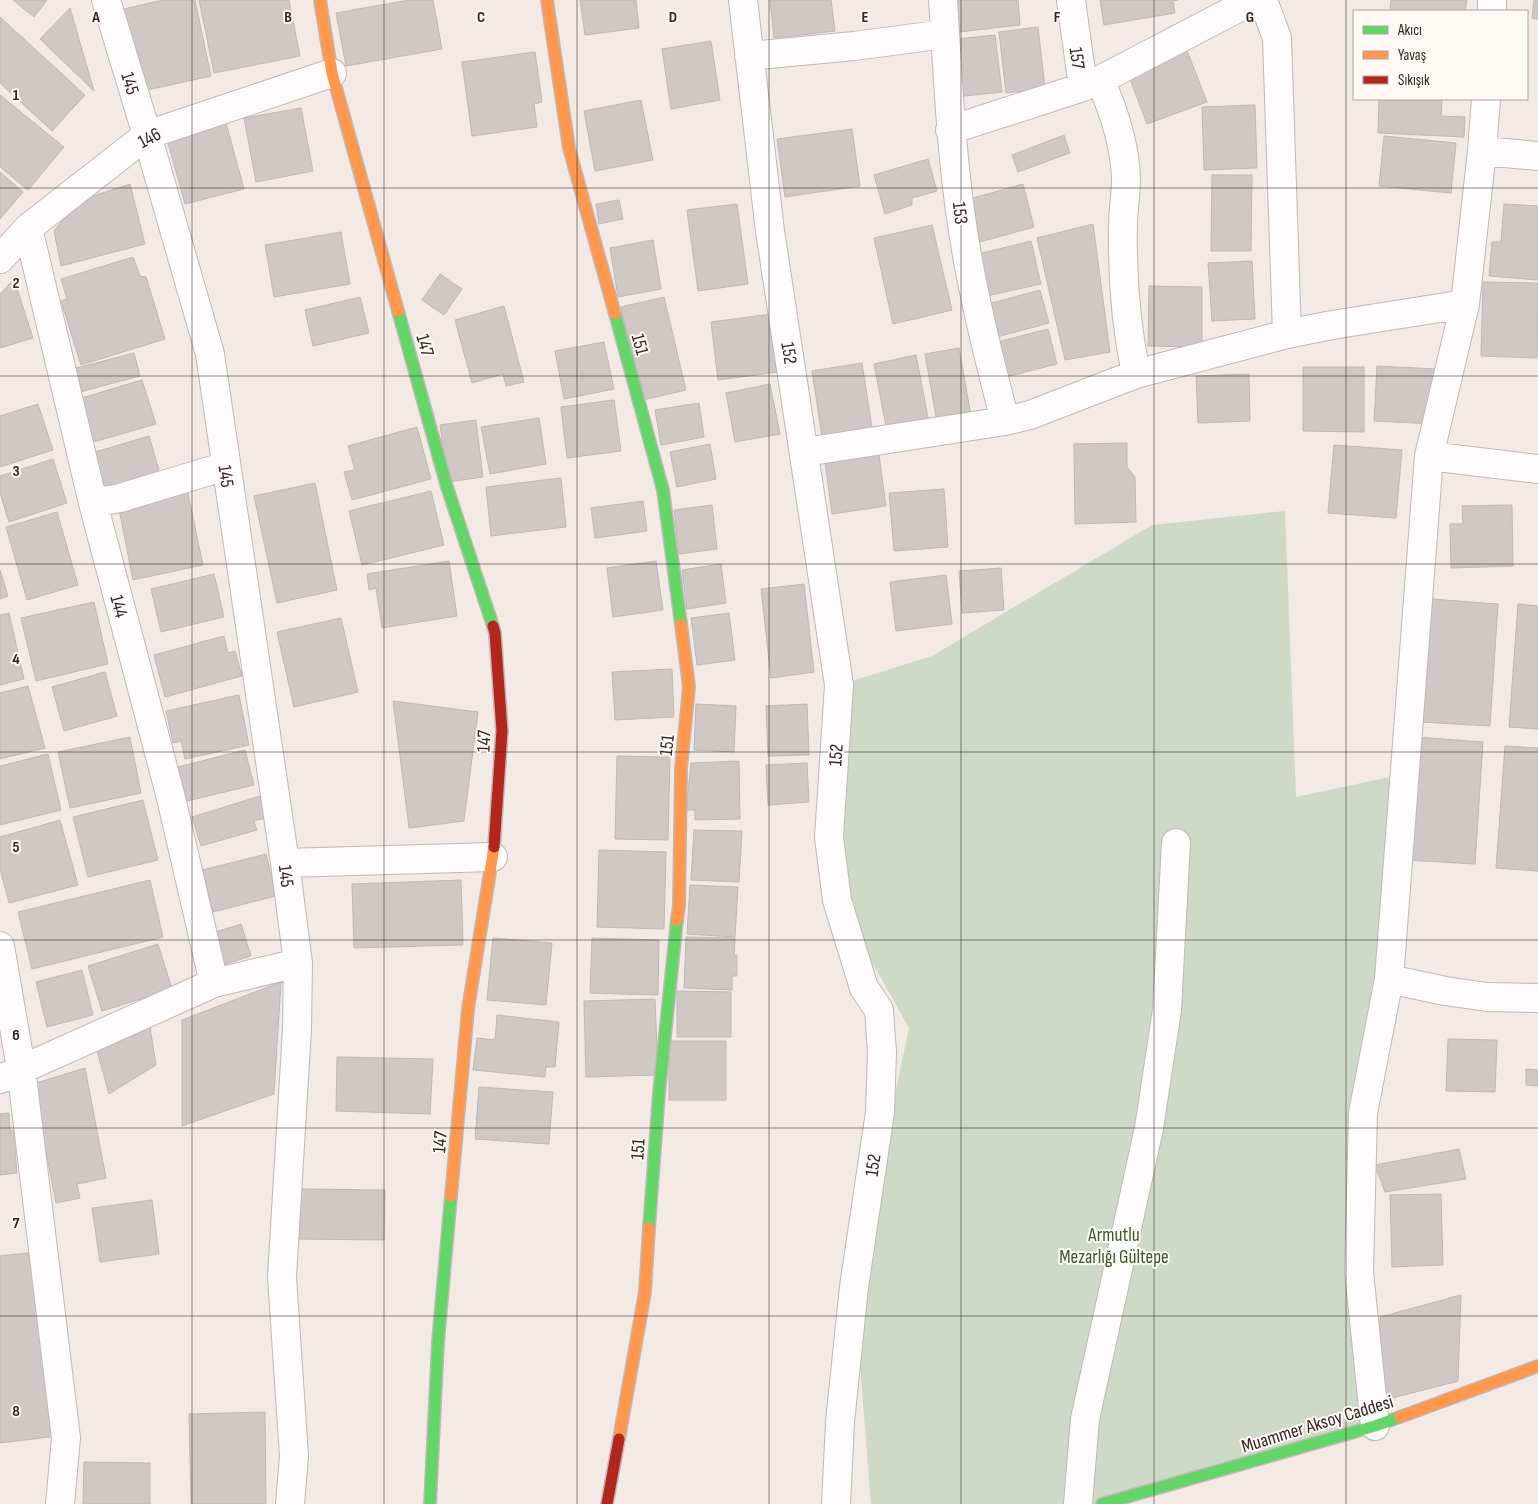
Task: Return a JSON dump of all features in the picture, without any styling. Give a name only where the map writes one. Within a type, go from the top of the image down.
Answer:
[{"type":"street","name":"145","points":[[106,0],[210,354],[286,863],[298,963],[297,1029],[282,1277],[294,1456],[290,1504]]},
{"type":"street","name":"147","points":[[320,0],[332,73],[447,487],[495,633],[502,731],[493,857],[468,1009],[438,1342],[430,1504]]},
{"type":"street","name":"151","points":[[547,0],[569,148],[663,490],[689,688],[681,769],[679,906],[659,1093],[645,1292],[607,1504]]},
{"type":"street","name":"152","points":[[743,0],[770,231],[839,685],[829,837],[837,900],[864,988],[879,1010],[882,1052],[880,1112],[852,1306],[840,1422],[836,1504]]},
{"type":"street","name":"153","points":[[943,0],[950,130],[963,230],[975,302],[1004,421]]},
{"type":"street","name":"157","points":[[1071,0],[1091,83],[1111,104],[1122,142],[1126,178],[1123,225],[1126,286],[1130,344],[1136,374]]},
{"type":"street","points":[[950,130],[1091,83],[1254,0]]},
{"type":"street","points":[[1263,0],[1277,38],[1287,334]]},
{"type":"street","points":[[749,56],[854,46],[945,34]]},
{"type":"street","name":"146","points":[[0,259],[28,228],[147,135],[332,73]]},
{"type":"street","points":[[1375,1426],[1359,1272],[1364,1113],[1389,979],[1428,456],[1465,304],[1486,100]]},
{"type":"street","points":[[1482,151],[1538,156]]},
{"type":"street","name":"144","points":[[28,228],[93,504],[170,794],[214,983]]},
{"type":"street","points":[[805,452],[1004,421],[1030,415],[1136,374],[1287,334],[1465,304]]},
{"type":"street","points":[[1428,456],[1538,469]]},
{"type":"street","points":[[93,504],[120,498],[226,466]]},
{"type":"street","points":[[1078,1504],[1085,1419],[1148,1128],[1167,1010],[1176,843]]},
{"type":"street","points":[[286,863],[493,857]]},
{"type":"street","points":[[0,946],[10,1074],[66,1438],[60,1504]]},
{"type":"street","points":[[10,1074],[214,983],[298,963]]},
{"type":"street","points":[[1389,979],[1445,991],[1487,997],[1538,998]]},
{"type":"street","name":"Muammer Aksoy Caddesi","points":[[1102,1504],[1375,1426],[1538,1366]]},
{"type":"green space","name":"Armutlu Mezarlığı Gültepe","points":[[1285,511],[1296,797],[1404,774],[1363,1113],[1375,1426],[1102,1504],[871,1504],[854,1287],[909,1028],[837,900],[839,685],[932,656],[1152,525]]},
{"type":"building","points":[[13,0],[47,0],[34,17]]},
{"type":"building","points":[[163,0],[195,0],[211,76],[138,92],[120,10]]},
{"type":"building","points":[[199,0],[289,0],[300,56],[214,73]]},
{"type":"building","points":[[409,0],[433,0],[442,49],[346,66],[336,13]]},
{"type":"building","points":[[580,0],[636,0],[639,28],[585,35]]},
{"type":"building","points":[[770,0],[831,0],[835,31],[774,38]]},
{"type":"building","points":[[955,0],[1018,0],[1020,25],[959,32]]},
{"type":"building","points":[[1100,0],[1178,0],[1173,1],[1175,13],[1104,25]]},
{"type":"building","points":[[1391,0],[1467,0],[1465,10],[1390,10]]},
{"type":"building","points":[[1534,0],[1538,0],[1538,19],[1532,18]]},
{"type":"building","points":[[70,8],[94,91],[40,39]]},
{"type":"building","points":[[0,17],[85,95],[52,131],[0,83]]},
{"type":"building","points":[[1038,27],[1045,88],[1006,93],[999,32]]},
{"type":"building","points":[[995,35],[1002,92],[964,96],[957,39]]},
{"type":"building","points":[[711,41],[720,100],[671,109],[662,49]]},
{"type":"building","points":[[1186,48],[1207,102],[1147,124],[1127,71]]},
{"type":"building","points":[[535,52],[542,102],[534,104],[537,127],[472,136],[462,62]]},
{"type":"building","points":[[0,95],[64,147],[28,190],[0,167]]},
{"type":"building","points":[[641,100],[653,160],[595,171],[584,111]]},
{"type":"building","points":[[1379,100],[1442,100],[1441,116],[1465,117],[1464,137],[1378,133]]},
{"type":"building","points":[[1255,105],[1257,168],[1204,170],[1202,107]]},
{"type":"building","points":[[301,108],[313,171],[256,182],[244,118]]},
{"type":"building","points":[[226,123],[244,189],[185,204],[167,139]]},
{"type":"building","points":[[852,129],[860,186],[785,197],[777,139]]},
{"type":"building","points":[[1064,135],[1070,153],[1018,172],[1012,155]]},
{"type":"building","points":[[1384,136],[1456,143],[1451,193],[1379,186]]},
{"type":"building","points":[[928,159],[937,191],[912,198],[912,205],[885,214],[874,175]]},
{"type":"building","points":[[0,172],[23,192],[0,219]]},
{"type":"building","points":[[1212,175],[1252,175],[1251,251],[1211,251]]},
{"type":"building","points":[[130,184],[145,244],[61,266],[54,231],[78,201]]},
{"type":"building","points":[[1023,184],[1034,227],[973,244],[962,201]]},
{"type":"building","points":[[619,200],[623,219],[599,224],[596,204]]},
{"type":"building","points":[[737,204],[748,284],[698,291],[687,210]]},
{"type":"building","points":[[1504,204],[1538,206],[1538,280],[1489,276],[1492,242],[1501,242]]},
{"type":"building","points":[[1093,224],[1110,352],[1065,360],[1037,238]]},
{"type":"building","points":[[932,225],[952,310],[893,324],[874,238]]},
{"type":"building","points":[[341,232],[350,284],[274,297],[265,245]]},
{"type":"building","points":[[653,240],[661,289],[618,297],[610,248]]},
{"type":"building","points":[[1031,241],[1041,284],[983,297],[974,255]]},
{"type":"building","points":[[133,257],[140,276],[146,277],[165,339],[81,365],[61,301],[67,299],[61,279]]},
{"type":"building","points":[[1252,261],[1255,319],[1212,321],[1208,263]]},
{"type":"building","points":[[440,274],[462,289],[444,315],[422,300]]},
{"type":"building","points":[[14,279],[33,338],[0,348],[0,294]]},
{"type":"building","points":[[1483,282],[1538,283],[1537,358],[1481,356]]},
{"type":"building","points":[[1149,286],[1202,287],[1202,347],[1148,346]]},
{"type":"building","points":[[1040,290],[1049,323],[997,337],[988,304]]},
{"type":"building","points":[[360,297],[369,333],[313,346],[305,310]]},
{"type":"building","points":[[664,297],[686,390],[643,400],[621,307]]},
{"type":"building","points":[[504,306],[524,382],[506,386],[503,374],[472,383],[455,320]]},
{"type":"building","points":[[771,314],[781,347],[773,348],[777,372],[718,380],[711,322]]},
{"type":"building","points":[[1048,329],[1057,364],[1006,377],[997,342]]},
{"type":"building","points":[[604,342],[614,389],[564,399],[555,351]]},
{"type":"building","points":[[959,348],[971,416],[937,422],[925,354]]},
{"type":"building","points":[[134,353],[140,376],[72,394],[65,371]]},
{"type":"building","points":[[916,355],[929,423],[887,431],[874,364]]},
{"type":"building","points":[[862,363],[873,434],[823,443],[812,371]]},
{"type":"building","points":[[1377,366],[1437,369],[1434,424],[1374,421]]},
{"type":"building","points":[[1303,367],[1364,367],[1364,432],[1303,431]]},
{"type":"building","points":[[1249,374],[1250,421],[1198,423],[1196,376]]},
{"type":"building","points":[[142,380],[156,424],[90,443],[78,399]]},
{"type":"building","points":[[770,384],[780,434],[735,442],[726,393]]},
{"type":"building","points":[[614,400],[621,451],[567,458],[561,407]]},
{"type":"building","points":[[699,403],[704,437],[661,445],[655,410]]},
{"type":"building","points":[[38,404],[53,450],[0,467],[0,416]]},
{"type":"building","points":[[539,418],[546,464],[490,474],[481,427]]},
{"type":"building","points":[[476,420],[483,477],[448,482],[440,425]]},
{"type":"building","points":[[417,427],[431,479],[352,500],[344,472],[355,470],[348,446]]},
{"type":"building","points":[[149,436],[161,477],[97,496],[85,455]]},
{"type":"building","points":[[1127,443],[1127,467],[1135,477],[1136,522],[1075,524],[1074,444]]},
{"type":"building","points":[[710,444],[716,479],[677,487],[670,452]]},
{"type":"building","points":[[1334,445],[1402,450],[1396,518],[1328,513]]},
{"type":"building","points":[[879,455],[886,506],[832,514],[825,462]]},
{"type":"building","points":[[53,459],[67,503],[9,522],[0,493],[0,476]]},
{"type":"building","points":[[561,478],[566,527],[491,536],[486,487]]},
{"type":"building","points":[[315,483],[337,590],[277,603],[254,496]]},
{"type":"building","points":[[187,489],[203,565],[133,580],[118,504]]},
{"type":"building","points":[[944,489],[948,547],[894,551],[889,493]]},
{"type":"building","points":[[431,491],[444,545],[362,565],[349,511]]},
{"type":"building","points":[[643,501],[647,531],[595,538],[591,508]]},
{"type":"building","points":[[712,505],[717,549],[679,554],[674,510]]},
{"type":"building","points":[[1512,505],[1513,566],[1451,568],[1450,524],[1463,524],[1462,506]]},
{"type":"building","points":[[57,512],[78,585],[27,600],[6,527]]},
{"type":"building","points":[[449,561],[457,616],[382,628],[376,588],[369,590],[367,574]]},
{"type":"building","points":[[656,561],[663,610],[613,617],[607,568]]},
{"type":"building","points":[[721,564],[726,603],[687,609],[682,570]]},
{"type":"building","points":[[1001,568],[1004,610],[962,613],[959,571]]},
{"type":"building","points":[[0,570],[8,596],[0,599]]},
{"type":"building","points":[[214,574],[224,617],[161,632],[151,589]]},
{"type":"building","points":[[946,575],[952,624],[896,631],[890,582]]},
{"type":"building","points":[[804,584],[814,672],[771,678],[761,589]]},
{"type":"building","points":[[1431,599],[1498,604],[1490,726],[1422,722]]},
{"type":"building","points":[[94,602],[108,664],[36,681],[21,618]]},
{"type":"building","points":[[1518,604],[1538,606],[1538,729],[1509,727]]},
{"type":"building","points":[[9,613],[24,679],[0,685],[0,615]]},
{"type":"building","points":[[729,613],[735,660],[697,665],[691,618]]},
{"type":"building","points":[[341,618],[358,692],[294,707],[277,632]]},
{"type":"building","points":[[224,636],[228,653],[235,651],[242,676],[165,697],[154,655]]},
{"type":"building","points":[[672,669],[674,717],[615,720],[612,672]]},
{"type":"building","points":[[105,672],[117,716],[64,731],[52,687]]},
{"type":"building","points":[[28,686],[45,748],[0,759],[0,693]]},
{"type":"building","points":[[239,695],[249,745],[185,759],[181,741],[173,743],[166,711]]},
{"type":"building","points":[[393,701],[478,712],[464,821],[409,828]]},
{"type":"building","points":[[696,704],[736,706],[734,752],[694,750]]},
{"type":"building","points":[[807,704],[809,755],[768,756],[766,706]]},
{"type":"building","points":[[130,737],[141,793],[70,808],[58,752]]},
{"type":"building","points":[[1416,737],[1483,742],[1475,864],[1407,860]]},
{"type":"building","points":[[1505,746],[1538,748],[1538,871],[1496,868]]},
{"type":"building","points":[[245,750],[254,785],[187,801],[178,767]]},
{"type":"building","points":[[48,754],[61,810],[0,825],[0,766]]},
{"type":"building","points":[[617,756],[670,757],[668,840],[615,839]]},
{"type":"building","points":[[739,761],[740,819],[695,820],[695,810],[686,810],[691,763]]},
{"type":"building","points":[[807,763],[809,802],[768,805],[766,765]]},
{"type":"building","points":[[260,796],[266,818],[254,821],[257,830],[201,846],[192,817]]},
{"type":"building","points":[[143,800],[158,860],[88,877],[73,817]]},
{"type":"building","points":[[60,820],[78,885],[9,903],[0,869],[0,837]]},
{"type":"building","points":[[694,830],[742,831],[739,882],[691,880]]},
{"type":"building","points":[[599,850],[666,852],[664,929],[597,927]]},
{"type":"building","points":[[266,854],[276,896],[213,912],[202,870]]},
{"type":"building","points":[[150,880],[163,937],[32,969],[18,912]]},
{"type":"building","points":[[461,880],[463,945],[354,948],[352,884]]},
{"type":"building","points":[[690,885],[738,887],[735,937],[687,934]]},
{"type":"building","points":[[241,924],[251,956],[216,967],[206,935]]},
{"type":"building","points":[[686,937],[735,938],[734,955],[737,955],[737,976],[732,976],[732,990],[684,988]]},
{"type":"building","points":[[493,938],[552,943],[546,1005],[487,1000]]},
{"type":"building","points":[[592,938],[659,940],[658,995],[590,993]]},
{"type":"building","points":[[158,944],[172,989],[102,1011],[88,966]]},
{"type":"building","points":[[82,970],[93,1015],[47,1027],[36,982]]},
{"type":"building","points":[[281,982],[274,1094],[182,1126],[182,1020]]},
{"type":"building","points":[[677,991],[731,992],[731,1037],[677,1037]]},
{"type":"building","points":[[655,999],[658,1075],[586,1077],[584,1001]]},
{"type":"building","points":[[497,1015],[559,1022],[555,1067],[546,1067],[545,1077],[473,1070],[477,1038],[495,1040]]},
{"type":"building","points":[[149,1021],[156,1065],[109,1094],[97,1051]]},
{"type":"building","points":[[1448,1039],[1497,1040],[1495,1092],[1446,1091]]},
{"type":"building","points":[[669,1041],[726,1041],[726,1100],[669,1100]]},
{"type":"building","points":[[337,1057],[433,1059],[430,1114],[336,1111]]},
{"type":"building","points":[[85,1068],[106,1178],[77,1184],[80,1198],[56,1203],[33,1084]]},
{"type":"building","points":[[1526,1069],[1538,1070],[1538,1086],[1526,1085]]},
{"type":"building","points":[[479,1087],[553,1092],[549,1144],[475,1139]]},
{"type":"building","points":[[9,1113],[10,1131],[18,1130],[20,1150],[15,1150],[17,1173],[0,1175],[0,1114]]},
{"type":"building","points":[[1459,1149],[1466,1179],[1385,1192],[1375,1165]]},
{"type":"building","points":[[301,1189],[385,1190],[384,1240],[299,1239]]},
{"type":"building","points":[[1441,1194],[1443,1265],[1392,1267],[1390,1195]]},
{"type":"building","points":[[152,1200],[159,1254],[100,1262],[92,1208]]},
{"type":"building","points":[[35,1252],[57,1436],[0,1443],[0,1256]]},
{"type":"building","points":[[1461,1295],[1458,1381],[1381,1401],[1380,1317]]},
{"type":"building","points":[[265,1412],[266,1504],[191,1504],[189,1414]]},
{"type":"building","points":[[84,1462],[150,1463],[150,1504],[83,1504]]},
{"type":"traffic: fast","points":[[398,311],[447,487],[493,626]]},
{"type":"traffic: fast","points":[[615,314],[663,490],[681,624]]},
{"type":"traffic: fast","points":[[649,1228],[659,1093],[677,920]]},
{"type":"traffic: fast","points":[[430,1504],[438,1342],[451,1196]]},
{"type":"traffic: fast","points":[[1102,1504],[1375,1426],[1400,1417]]},
{"type":"traffic: slow","points":[[320,0],[332,73],[398,311]]},
{"type":"traffic: slow","points":[[547,0],[569,148],[615,314]]},
{"type":"traffic: slow","points":[[677,920],[679,906],[681,769],[689,687],[681,624]]},
{"type":"traffic: slow","points":[[451,1196],[468,1009],[494,847]]},
{"type":"traffic: slow","points":[[619,1439],[645,1292],[649,1228]]},
{"type":"traffic: slow","points":[[1400,1417],[1538,1366]]},
{"type":"traffic: jam","points":[[493,626],[502,731],[494,847]]},
{"type":"traffic: jam","points":[[607,1504],[619,1439]]}]
